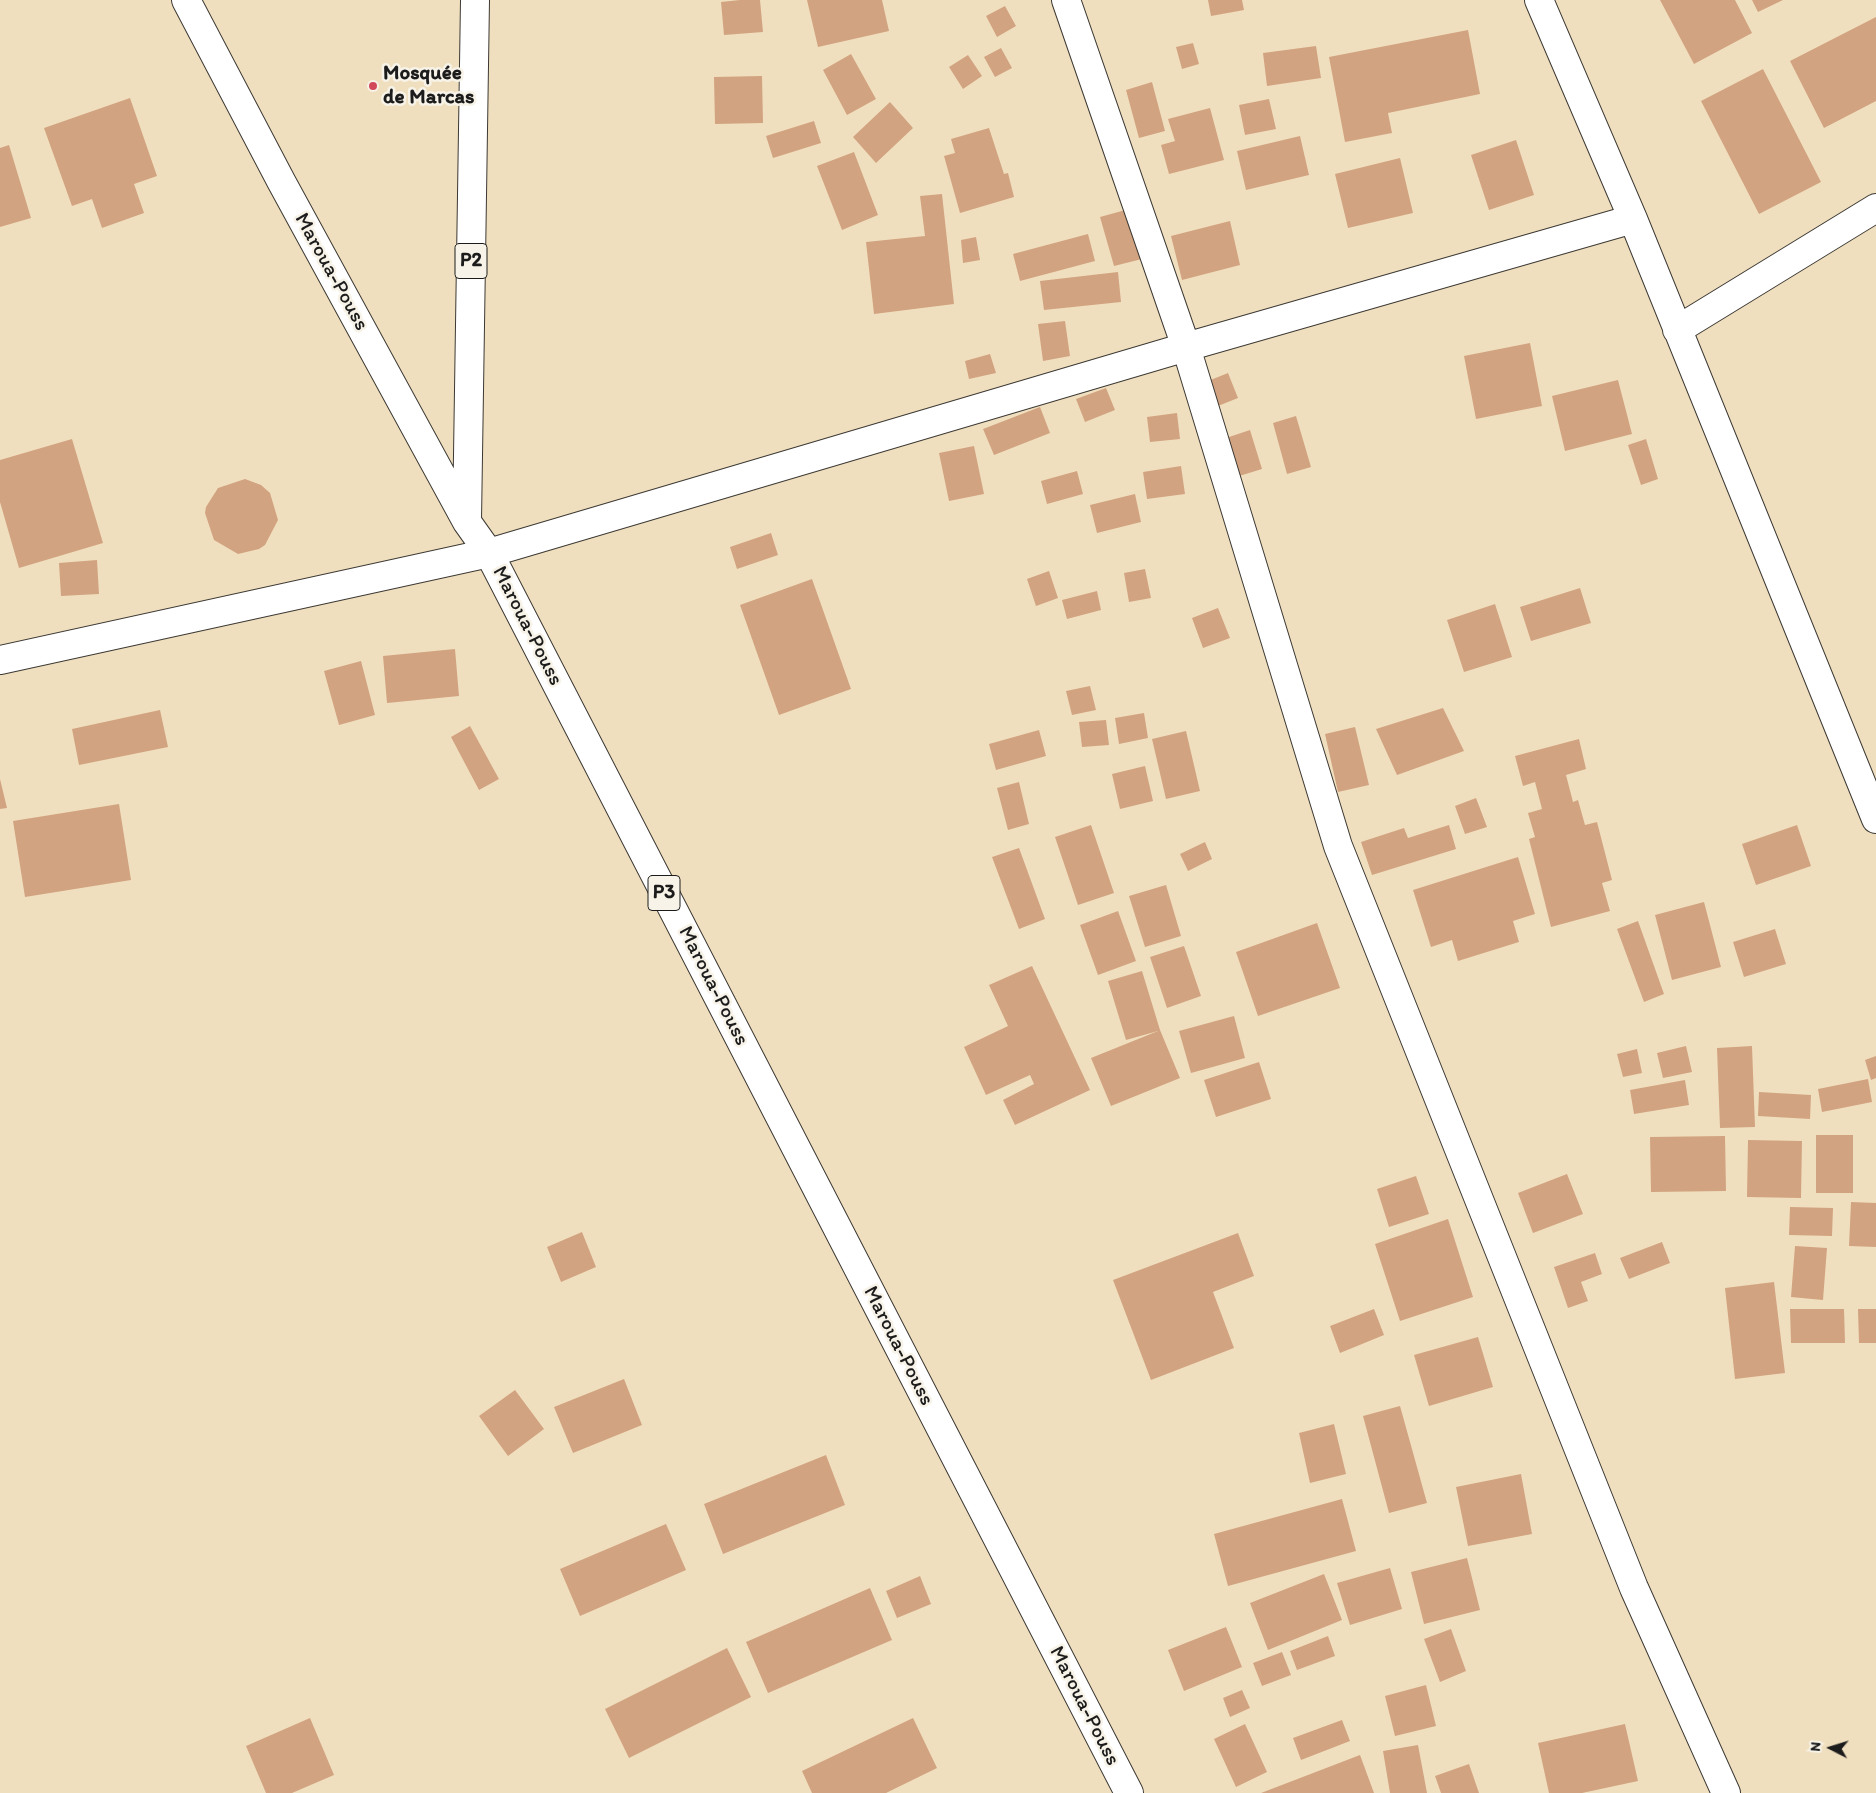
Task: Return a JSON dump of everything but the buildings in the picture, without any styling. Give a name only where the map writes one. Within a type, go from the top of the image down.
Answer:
[{"type":"street","name":"Maroua-Pouss","points":[[186,0],[281,181],[467,522],[489,553],[1129,1793]]},
{"type":"street","name":"P2","points":[[467,522],[475,0]]},
{"type":"street","points":[[1066,0],[1186,347],[1338,846],[1634,1588],[1726,1793]]},
{"type":"street","points":[[1539,0],[1633,219],[1876,819]]},
{"type":"street","points":[[1677,330],[1876,208]]},
{"type":"street","points":[[0,660],[489,553],[1186,347],[1633,219]]},
{"type":"place","name":"Mosquée de Marcas","points":[[373,86]]}]
